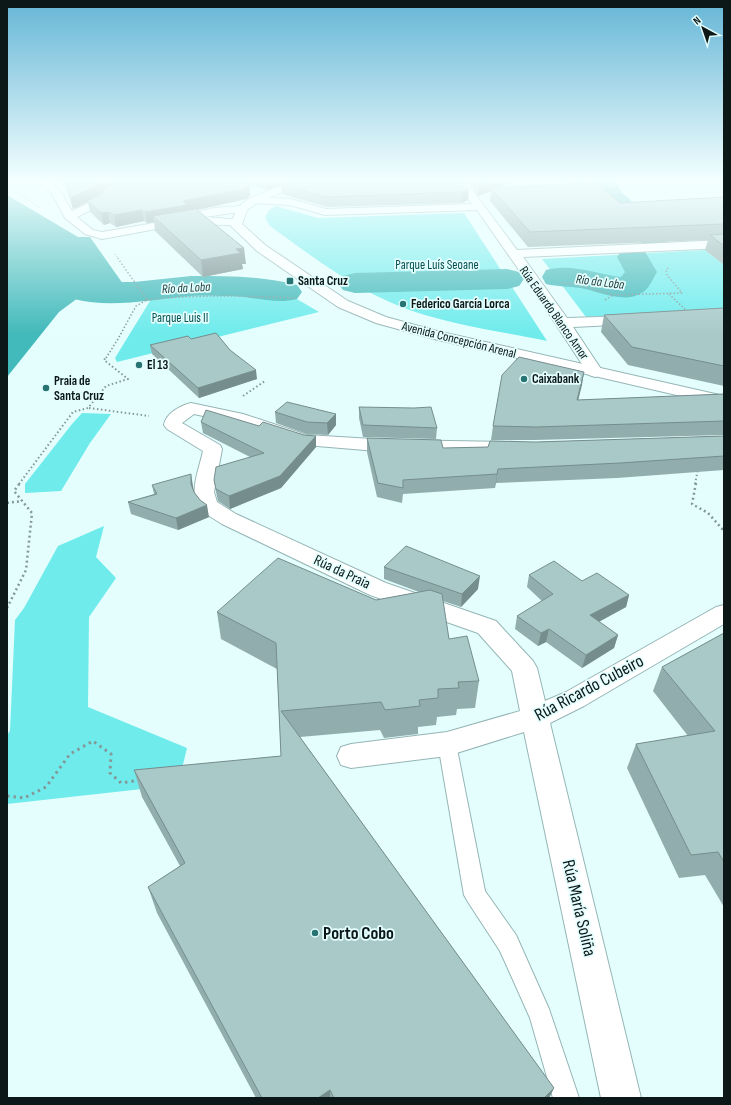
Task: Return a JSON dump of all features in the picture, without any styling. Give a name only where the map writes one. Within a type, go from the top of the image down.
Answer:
[{"type":"street","points":[[87,231],[102,236],[133,231]]},
{"type":"street","name":"Avenida Concepción Arenal","points":[[242,231],[261,248],[343,304],[381,320],[434,335],[724,401]]},
{"type":"street","name":"Rúa Eduardo Blanco Amor","points":[[497,231],[595,372]]},
{"type":"street","points":[[513,254],[724,244]]},
{"type":"street","points":[[562,323],[646,319]]},
{"type":"street","points":[[174,419],[191,408],[210,411],[305,440],[389,446],[534,448]]},
{"type":"street","name":"Rúa da Praia","points":[[174,419],[173,424],[213,449],[204,492],[208,505],[229,519],[378,589],[487,627],[524,668],[536,718]]},
{"type":"street","name":"Rúa Ricardo Cubeiro","points":[[351,756],[446,744],[536,718],[575,699],[724,613]]},
{"type":"street","name":"Rúa María Soliña","points":[[536,718],[621,1098]]},
{"type":"lane","points":[[446,744],[475,894],[508,943],[541,1018],[566,1098]]},
{"type":"path","points":[[102,236],[147,299]]},
{"type":"path","points":[[575,284],[613,295],[682,293],[667,275],[666,270],[671,262]]},
{"type":"path","points":[[668,293],[690,314]]},
{"type":"path","points":[[88,408],[106,386],[128,380],[104,360],[118,339],[136,306],[147,299],[181,296],[225,295],[296,298]]},
{"type":"path","points":[[604,300],[613,295]]},
{"type":"path","points":[[7,608],[26,570],[32,513],[14,491],[73,412],[88,408],[174,419]]},
{"type":"path","points":[[698,466],[692,504],[708,513],[724,531]]},
{"type":"path","points":[[7,503],[22,501]]},
{"type":"path","points":[[7,796],[24,798],[46,787],[70,754],[93,741],[111,754],[110,773],[121,783],[143,780]]},
{"type":"green space","name":"Parque Luís Seoane","points":[[276,231],[475,231],[547,341],[434,318],[399,306],[348,280]]},
{"type":"green space","points":[[705,250],[724,265],[724,311],[586,317],[542,259]]},
{"type":"green space","name":"Parque Luis II","points":[[176,290],[285,292],[319,312],[117,362],[115,358],[153,296]]},
{"type":"green space","points":[[82,413],[111,414],[90,443],[61,491],[25,493],[25,484]]},
{"type":"green space","points":[[104,526],[96,557],[116,578],[89,617],[88,707],[187,748],[178,785],[7,804],[7,735],[10,731],[15,620],[24,608],[58,546]]},
{"type":"water","points":[[7,231],[67,231],[78,237],[90,237],[128,291],[86,292],[59,312],[7,377]]},
{"type":"water","points":[[226,279],[279,287],[285,292],[176,290],[180,284]]},
{"type":"building","points":[[169,231],[223,231],[244,248],[236,249],[241,253],[201,260]]},
{"type":"building","points":[[529,231],[565,231],[530,232]]},
{"type":"building","points":[[724,234],[724,246],[710,235]]},
{"type":"building","points":[[724,308],[724,366],[632,347],[604,315]]},
{"type":"building","points":[[216,333],[230,350],[256,370],[198,388],[150,345],[188,336],[191,339]]},
{"type":"building","points":[[519,357],[584,372],[577,400],[724,394],[724,421],[536,427],[493,426],[502,375]]},
{"type":"building","points":[[287,402],[336,414],[327,423],[307,422],[275,412]]},
{"type":"building","points":[[359,407],[431,407],[437,428],[363,425]]},
{"type":"building","points":[[206,410],[259,426],[263,422],[304,435],[316,436],[280,476],[229,496],[216,489],[214,480],[216,467],[264,453],[201,422]]},
{"type":"building","points":[[724,436],[724,456],[498,469],[497,474],[403,480],[403,488],[378,483],[367,438],[441,440],[443,448],[488,447],[490,441],[536,442]]},
{"type":"building","points":[[191,474],[191,484],[194,492],[200,500],[207,505],[176,518],[128,502],[157,494],[152,485]]},
{"type":"building","points":[[406,546],[480,576],[462,594],[384,567]]},
{"type":"building","points":[[278,558],[376,600],[430,590],[442,594],[449,639],[467,636],[479,681],[458,682],[459,688],[438,689],[438,698],[419,700],[420,706],[385,710],[381,702],[281,711],[554,1088],[544,1098],[334,1098],[330,1090],[318,1098],[262,1098],[148,887],[185,863],[134,770],[281,756],[276,643],[217,612]]},
{"type":"building","points":[[554,561],[582,581],[597,573],[629,595],[590,615],[618,635],[586,655],[549,629],[541,633],[517,616],[553,594],[529,575]]},
{"type":"building","points":[[724,633],[724,862],[718,852],[691,855],[636,744],[715,731],[662,667]]},
{"type":"waterway","name":"Río da Loba","points":[[646,231],[654,239]]},
{"type":"waterway","name":"Río da Loba","points":[[558,277],[580,278],[614,286],[626,287],[632,285],[641,272],[633,257]]},
{"type":"waterway","name":"Río da Loba","points":[[355,283],[507,279]]},
{"type":"waterway","name":"Río da Loba","points":[[86,292],[134,292],[191,286],[236,286],[285,292]]},
{"type":"place","name":"Santa Cruz","points":[[290,281]]},
{"type":"place","name":"Federico García Lorca","points":[[403,304]]},
{"type":"place","name":"El 13","points":[[139,365]]},
{"type":"place","name":"Caixabank","points":[[524,379]]},
{"type":"place","name":"Praia de Santa Cruz","points":[[46,388]]},
{"type":"place","name":"Porto Cobo","points":[[315,933]]}]
